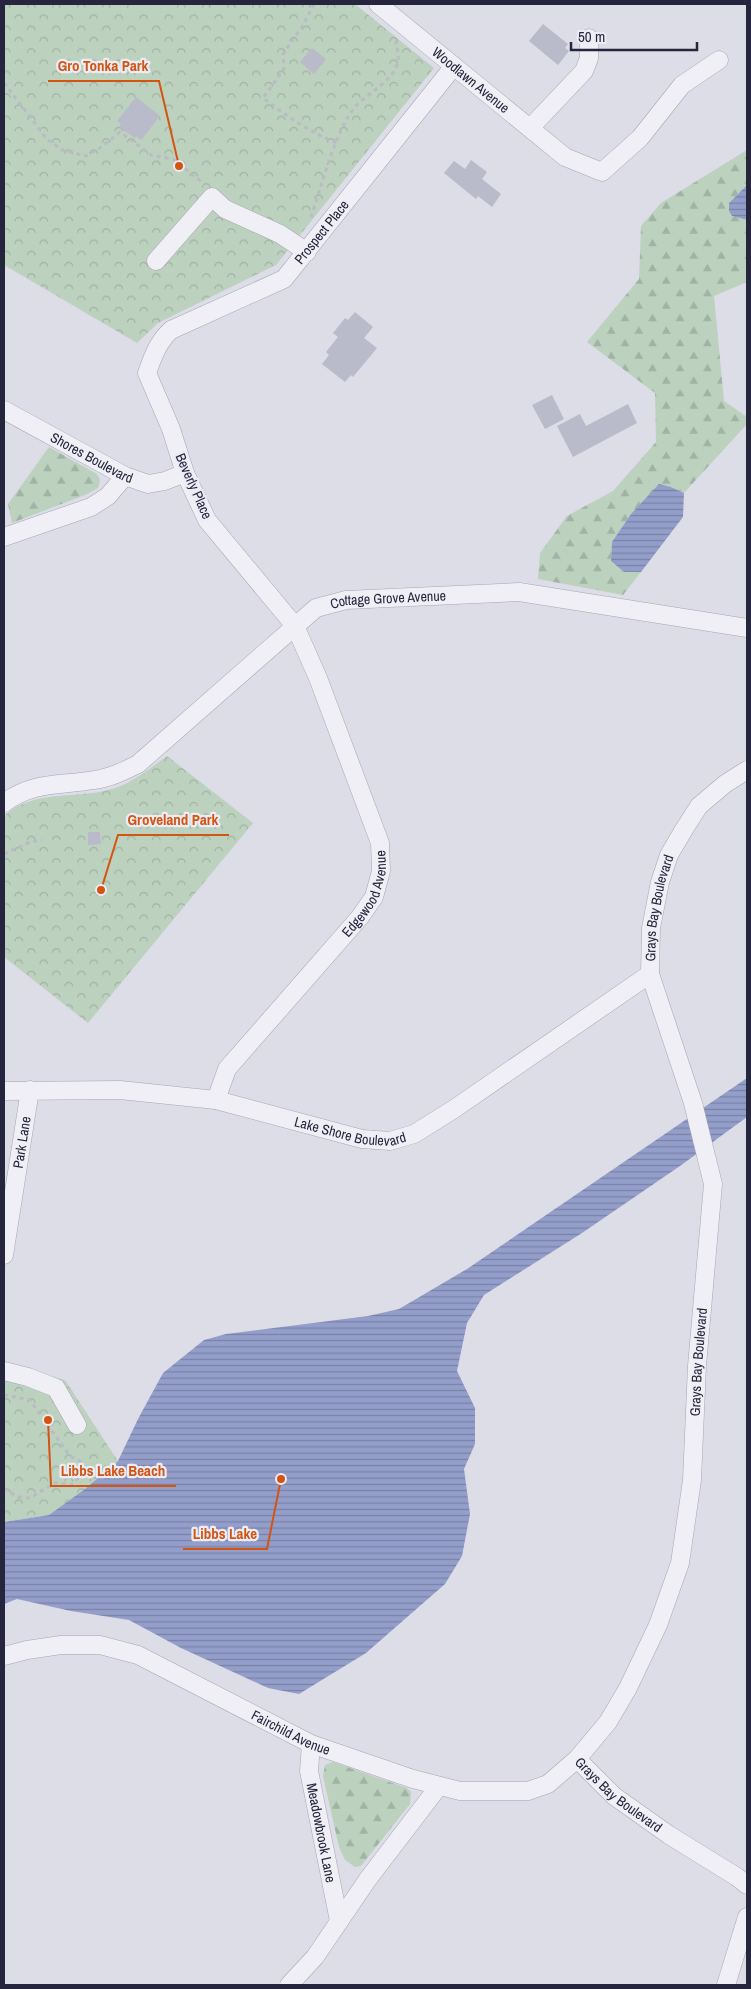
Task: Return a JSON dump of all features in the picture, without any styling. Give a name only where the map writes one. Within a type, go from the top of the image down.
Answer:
[{"type":"street","name":"Woodlawn Avenue","points":[[378,4],[565,156],[602,172],[640,138],[682,85],[719,60]]},
{"type":"street","points":[[530,128],[584,71],[589,58],[589,38]]},
{"type":"street","name":"Prospect Place","points":[[154,352],[162,339],[171,330],[284,279],[454,66]]},
{"type":"street","points":[[156,261],[212,197],[225,209],[280,234],[307,252]]},
{"type":"street","name":"Beverly Place","points":[[154,352],[147,373],[170,429],[185,473],[207,520],[295,626]]},
{"type":"street","name":"Shores Boulevard","points":[[4,410],[125,476],[148,484],[185,473]]},
{"type":"street","points":[[4,537],[91,507],[108,496],[125,476]]},
{"type":"street","name":"Cottage Grove Avenue","points":[[4,803],[14,795],[31,788],[94,780],[117,774],[138,764],[316,608],[346,600],[519,592],[747,628]]},
{"type":"street","name":"Edgewood Avenue","points":[[216,1100],[227,1070],[360,917],[374,897],[381,871],[380,843],[318,678],[295,626]]},
{"type":"street","name":"Grays Bay Boulevard","points":[[747,770],[725,784],[699,806],[682,831],[669,855],[660,882],[650,928],[650,974],[693,1103],[713,1184],[697,1366],[692,1480],[680,1563],[658,1625],[628,1688],[608,1722],[577,1760],[614,1796],[669,1835],[747,1885]]},
{"type":"street","name":"Lake Shore Boulevard","points":[[4,1091],[120,1090],[216,1100],[362,1139],[390,1141],[414,1134],[454,1109],[650,974]]},
{"type":"street","name":"Park Lane","points":[[4,1255],[30,1090]]},
{"type":"street","points":[[4,1371],[28,1377],[56,1388],[78,1425]]},
{"type":"street","name":"Fairchild Avenue","points":[[4,1656],[27,1650],[61,1645],[100,1645],[138,1655],[311,1744],[370,1765],[460,1791],[528,1791],[548,1784],[577,1760]]},
{"type":"street","name":"Meadowbrook Lane","points":[[311,1744],[309,1771],[339,1921]]},
{"type":"street","points":[[289,1985],[315,1957],[403,1831],[439,1786]]},
{"type":"street","points":[[726,1985],[747,1917]]},
{"type":"path","points":[[314,4],[302,27],[283,54],[284,69],[263,98],[316,135],[337,143]]},
{"type":"path","points":[[308,223],[344,126],[356,106],[392,74],[398,61],[396,42],[391,38]]},
{"type":"path","points":[[4,83],[46,138],[62,150],[86,156],[100,148],[120,132],[151,155],[173,159],[206,186],[212,197]]},
{"type":"path","points":[[4,854],[30,842],[42,840]]},
{"type":"path","points":[[4,1396],[30,1400],[70,1456],[79,1460],[86,1470],[71,1485],[55,1483],[30,1498],[18,1497],[4,1489]]},
{"type":"green space","points":[[4,4],[355,4],[434,68],[276,265],[158,323],[137,343],[4,265]]},
{"type":"green space","points":[[129,4],[178,4],[159,15],[148,16]]},
{"type":"green space","points":[[747,150],[747,185],[729,203],[732,216],[747,220],[747,282],[714,296],[724,401],[747,417],[747,424],[684,493],[671,487],[631,514],[612,543],[611,561],[624,572],[641,572],[623,595],[538,579],[540,553],[567,516],[613,491],[656,442],[655,393],[587,342],[639,279],[641,226],[661,203]]},
{"type":"green space","points":[[49,447],[97,474],[100,480],[98,488],[85,495],[12,523],[8,504]]},
{"type":"green space","points":[[167,756],[253,823],[88,1023],[4,957],[4,816],[16,807],[30,801],[104,791],[118,787],[137,777]]},
{"type":"green space","points":[[4,1365],[65,1380],[118,1461],[85,1489],[49,1515],[4,1522]]},
{"type":"green space","points":[[333,1762],[407,1788],[411,1792],[410,1804],[361,1866],[355,1867],[345,1860],[339,1847],[323,1776],[325,1765]]},
{"type":"water","points":[[747,185],[747,220],[732,216],[729,211],[729,203]]},
{"type":"water","points":[[659,484],[684,493],[683,517],[641,572],[624,572],[611,561],[612,542],[631,514]]},
{"type":"water","points":[[747,1078],[747,1117],[680,1166],[582,1233],[484,1295],[467,1323],[457,1371],[475,1408],[475,1444],[464,1469],[470,1514],[462,1556],[445,1584],[366,1653],[299,1694],[268,1688],[181,1648],[129,1620],[71,1611],[17,1599],[4,1604],[4,1522],[49,1515],[85,1489],[118,1461],[163,1373],[204,1340],[226,1334],[368,1316],[399,1309],[467,1269]]},
{"type":"building","points":[[543,24],[568,44],[565,48],[569,51],[558,65],[529,41]]},
{"type":"building","points":[[312,48],[326,59],[314,74],[300,62]]},
{"type":"building","points":[[136,97],[160,116],[141,140],[119,127],[121,124],[117,121]]},
{"type":"building","points":[[471,160],[487,172],[482,179],[501,194],[492,207],[478,196],[476,199],[444,173],[454,161],[465,169]]},
{"type":"building","points":[[355,312],[373,327],[364,338],[377,348],[353,377],[351,375],[345,382],[322,364],[329,355],[326,352],[338,337],[333,333],[345,318],[348,320]]},
{"type":"building","points":[[552,395],[564,419],[545,429],[532,405]]},
{"type":"building","points":[[628,404],[637,423],[573,457],[557,426],[580,414],[586,426]]},
{"type":"building","points":[[88,832],[100,832],[101,844],[88,845]]},
{"type":"place","name":"Gro Tonka Park","points":[[179,166]]},
{"type":"place","name":"Groveland Park","points":[[101,890]]},
{"type":"place","name":"Libbs Lake Beach","points":[[48,1420]]},
{"type":"place","name":"Libbs Lake","points":[[281,1479]]}]
